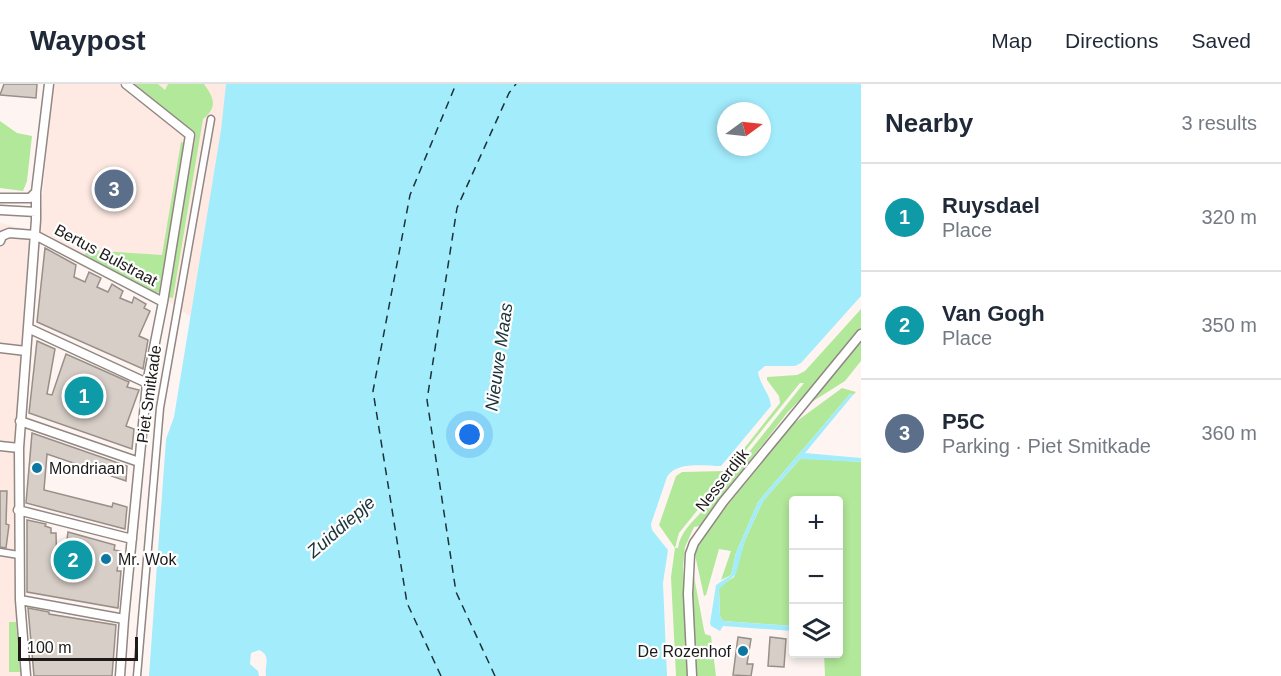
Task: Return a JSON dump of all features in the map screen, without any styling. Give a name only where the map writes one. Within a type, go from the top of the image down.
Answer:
[{"type":"street","points":[[26,676],[17,555],[20,421],[35,235],[36,192],[48,84]]},
{"type":"street","name":"Piet Smitkade","points":[[120,676],[147,383],[163,303],[190,135],[126,84]]},
{"type":"street","name":"Piet Smitkade","points":[[136,676],[160,408],[210,119]]},
{"type":"street","points":[[0,198],[30,198],[36,192]]},
{"type":"street","points":[[0,210],[36,212]]},
{"type":"street","points":[[0,241],[9,233],[35,235]]},
{"type":"street","name":"Bertus Bulstraat","points":[[35,235],[163,303]]},
{"type":"street","points":[[28,328],[147,383]]},
{"type":"street","name":"Nesserdijk","points":[[692,676],[688,599],[690,555],[694,543],[723,502],[861,334]]},
{"type":"street","points":[[0,348],[26,351]]},
{"type":"street","points":[[20,421],[139,462]]},
{"type":"street","points":[[0,446],[19,448]]},
{"type":"street","points":[[18,510],[132,539]]},
{"type":"street","points":[[0,552],[17,555]]},
{"type":"street","points":[[20,600],[124,618]]},
{"type":"shaded area","points":[[53,84],[244,84],[204,326],[160,295],[44,235],[39,249],[23,500],[23,593],[31,676],[0,676],[0,223],[39,232]]},
{"type":"green space","points":[[135,84],[158,84],[165,90],[168,84],[204,84],[213,102],[211,110],[203,119],[173,298],[167,297],[196,134]]},
{"type":"green space","points":[[0,121],[17,133],[32,136],[27,181],[23,191],[0,188]]},
{"type":"green space","points":[[181,142],[185,143],[159,292],[155,294],[85,255],[86,250],[162,255]]},
{"type":"green space","points":[[861,309],[861,329],[817,382],[787,413],[700,526],[694,527],[685,547],[683,568],[688,676],[676,676],[671,577],[675,548],[659,525],[676,476],[682,472],[728,469],[780,403],[779,396],[767,377],[797,375],[805,371]],"holes":[[[800,383],[804,383],[687,528],[678,548],[675,548],[679,533]]]},
{"type":"green space","points":[[861,340],[861,361],[845,381],[807,405]]},
{"type":"green space","points":[[842,388],[856,392],[853,395],[850,394],[758,502],[736,553],[731,575],[721,580],[731,551],[719,549],[704,596],[695,555],[702,537],[793,424]]},
{"type":"green space","points":[[801,458],[861,462],[861,676],[825,676],[824,658],[843,658],[843,496],[789,496],[789,626],[723,621],[720,616],[720,586],[734,577],[745,540],[763,501]]},
{"type":"green space","points":[[691,571],[693,571],[705,634],[711,636],[716,676],[696,676]]},
{"type":"green space","points":[[9,622],[16,622],[20,672],[9,672]]},
{"type":"water","points":[[226,84],[861,84],[861,296],[801,363],[795,366],[765,366],[758,372],[771,406],[721,466],[684,466],[671,472],[667,477],[651,524],[652,530],[668,550],[663,583],[667,676],[266,676],[266,658],[259,650],[251,653],[250,664],[258,671],[259,676],[149,676],[166,439],[174,417],[221,130]]},
{"type":"water","points":[[850,394],[853,395],[805,453],[861,458],[861,462],[800,459],[763,501],[745,540],[736,574],[719,589],[720,616],[723,621],[789,626],[789,631],[723,626],[720,631],[710,623],[716,585],[731,575],[736,553],[758,502]]},
{"type":"building","points":[[4,84],[37,84],[36,98],[0,95]]},
{"type":"building","points":[[45,248],[76,265],[74,277],[85,282],[89,272],[101,278],[97,287],[108,292],[112,284],[123,291],[120,298],[132,303],[134,297],[146,304],[144,308],[150,311],[139,336],[148,340],[143,369],[37,322]]},
{"type":"building","points":[[37,341],[55,349],[47,394],[52,395],[66,354],[129,382],[127,387],[139,390],[126,426],[134,429],[132,449],[29,413]]},
{"type":"building","points":[[32,433],[127,466],[126,481],[47,454],[44,490],[112,507],[113,503],[127,507],[125,529],[26,503]]},
{"type":"building","points":[[0,491],[7,491],[6,524],[9,525],[6,548],[0,547]]},
{"type":"building","points":[[27,520],[46,524],[45,526],[51,528],[51,533],[56,533],[57,570],[63,570],[68,532],[115,545],[114,550],[120,551],[117,571],[121,571],[118,608],[27,592]]},
{"type":"building","points":[[28,608],[49,612],[49,614],[116,625],[112,676],[34,676]]},
{"type":"building","name":"De Rozenhof","points":[[738,637],[751,639],[747,664],[753,664],[751,676],[733,675]]},
{"type":"building","points":[[770,637],[786,639],[784,667],[768,666]]},
{"type":"ferry route","points":[[441,676],[407,603],[373,391],[410,195],[456,84]]},
{"type":"ferry route","points":[[495,676],[456,592],[427,400],[457,208],[509,93],[516,84]]},
{"type":"place","name":"P5C","points":[[114,189]]},
{"type":"place","name":"Ruysdael","points":[[84,396]]},
{"type":"place","name":"Mondriaan","points":[[37,468]]},
{"type":"place","name":"Mr. Wok","points":[[106,559]]},
{"type":"place","name":"Van Gogh","points":[[73,560]]},
{"type":"place","name":"De Rozenhof","points":[[743,651]]},
{"type":"water label","name":"Nieuwe Maas","points":[[499,357]]},
{"type":"water label","name":"Zuiddiepje","points":[[341,527]]}]
